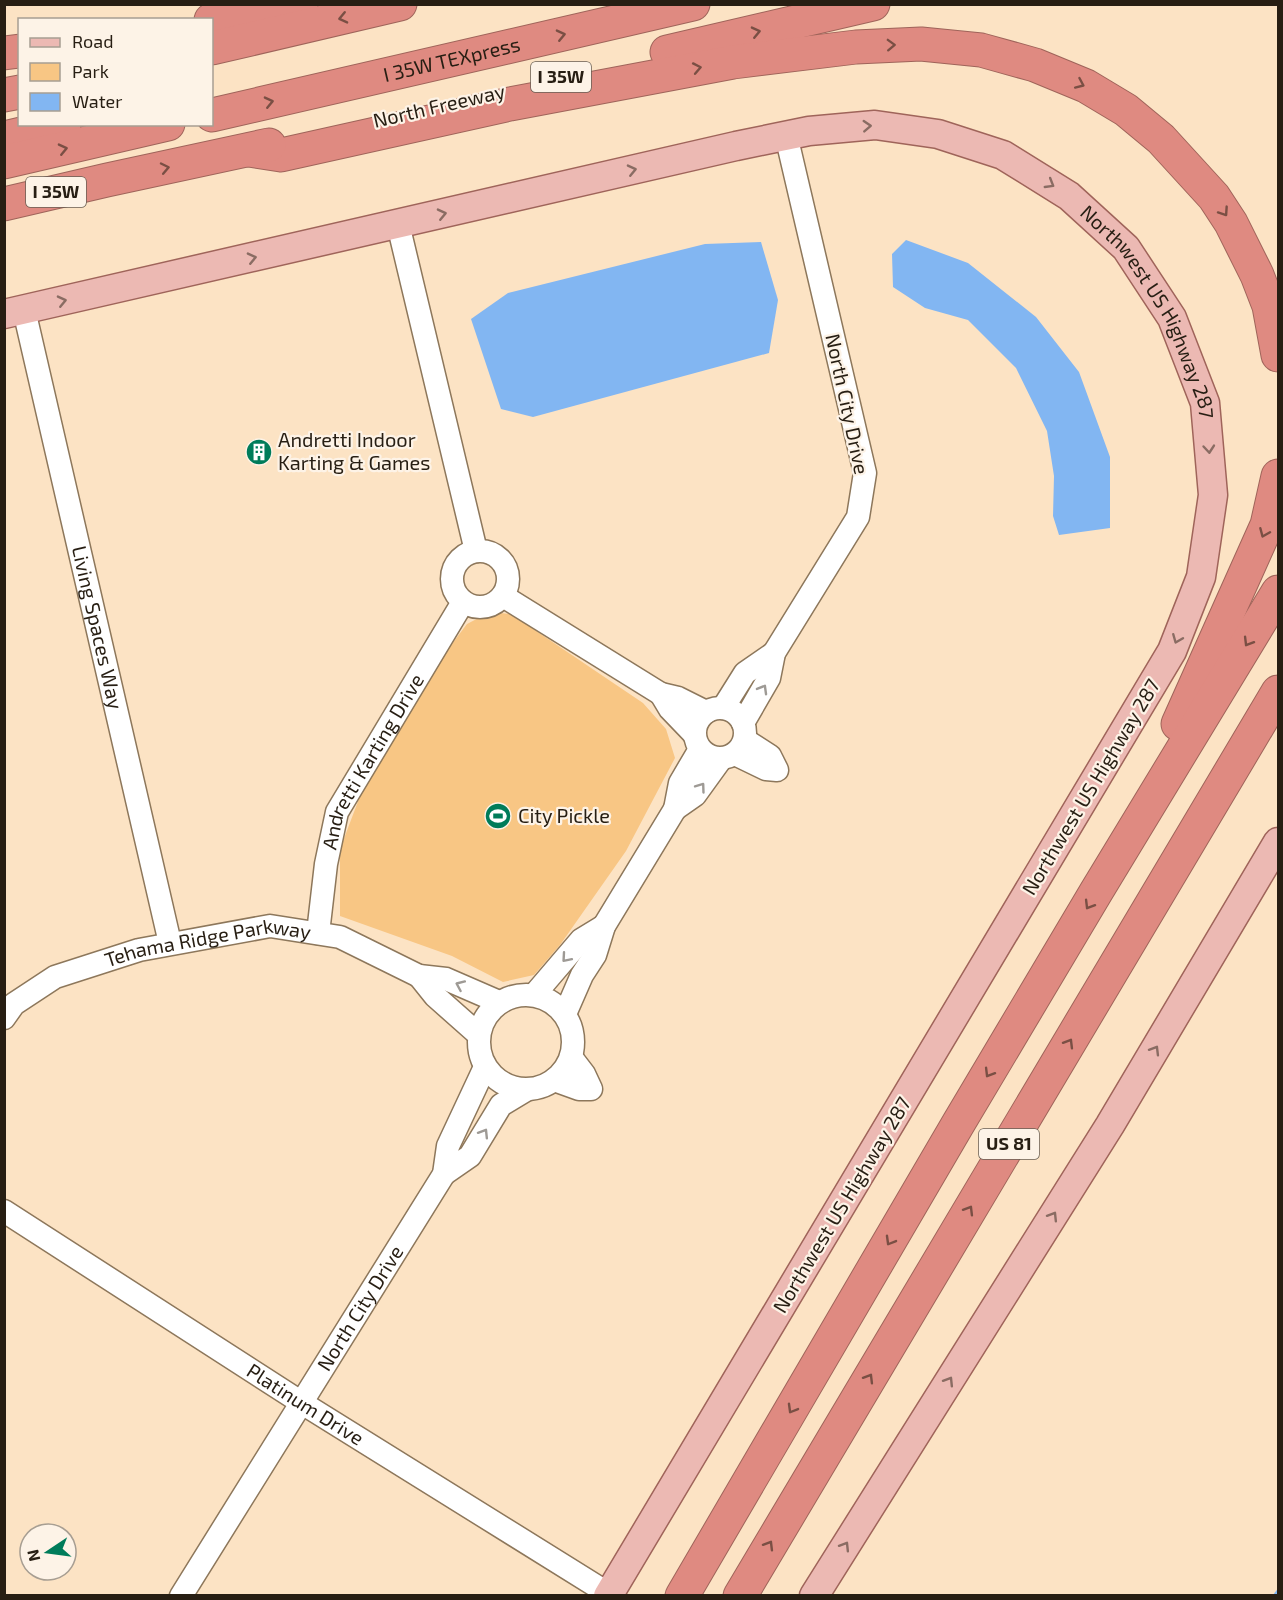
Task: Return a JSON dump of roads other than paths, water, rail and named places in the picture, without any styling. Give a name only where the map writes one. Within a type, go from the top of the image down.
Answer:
[{"type":"highway","points":[[213,20],[301,4]]},
{"type":"highway","points":[[213,48],[400,4]]},
{"type":"highway","name":"I 35W TEXpress","points":[[213,91],[591,4]]},
{"type":"highway","name":"I 35W TEXpress","points":[[213,115],[693,4]]},
{"type":"highway","name":"North Freeway","points":[[4,204],[249,150],[873,4]]},
{"type":"highway","points":[[249,150],[281,155],[510,104],[734,62],[856,47],[921,44],[981,50],[1035,65],[1086,86],[1126,110],[1161,139],[1214,197],[1236,232],[1269,306],[1278,355]]},
{"type":"highway","points":[[4,138],[55,126]]},
{"type":"highway","points":[[4,162],[159,126]]},
{"type":"highway","points":[[4,220],[75,203],[107,180]]},
{"type":"highway","points":[[1119,855],[1267,525],[1278,476]]},
{"type":"highway","name":"US 81","points":[[682,1596],[958,1124],[1278,592]]},
{"type":"highway","name":"US 81","points":[[740,1596],[1278,692]]},
{"type":"main road","name":"Northwest US Highway 287","points":[[609,1595],[1172,651],[1202,577],[1213,495],[1205,403],[1172,318],[1126,248],[1069,196],[1003,155],[938,134],[875,125],[798,133]]},
{"type":"main road","points":[[14,312],[798,133]]},
{"type":"main road","points":[[814,1596],[1110,1125],[1278,842]]},
{"type":"street","name":"North City Drive","points":[[675,809],[695,795],[736,744],[769,678],[774,653],[858,517],[865,472],[798,133]]},
{"type":"street","points":[[398,224],[476,551]]},
{"type":"street","name":"Living Spaces Way","points":[[14,312],[170,943]]},
{"type":"street","points":[[476,551],[494,555],[506,569],[507,588],[503,596],[497,602],[480,608],[463,602],[457,596],[452,578],[459,560],[476,551]]},
{"type":"street","points":[[503,596],[661,694],[715,710],[731,710],[738,716],[736,744],[713,758],[706,755],[661,694]]},
{"type":"street","name":"Andretti Karting Drive","points":[[318,933],[326,864],[337,812],[463,602]]},
{"type":"street","name":"North City Drive","points":[[715,710],[745,672],[774,653]]},
{"type":"street","points":[[697,741],[696,725],[700,717],[715,710]]},
{"type":"street","name":"North City Drive","points":[[565,1014],[582,975],[595,956],[604,926],[675,809],[680,783],[697,741]]},
{"type":"street","name":"Tehama Ridge Parkway","points":[[4,1018],[14,1004],[55,977],[139,950],[270,926],[340,937],[419,976],[446,979],[499,1002]]},
{"type":"street","name":"North City Drive","points":[[534,995],[581,940],[604,926]]},
{"type":"street","name":"Tehama Ridge Parkway","points":[[419,976],[435,996],[479,1035]]},
{"type":"street","points":[[534,995],[554,1004],[565,1014],[571,1028],[573,1042],[571,1057],[564,1070],[554,1080],[540,1087],[526,1090],[510,1087],[496,1079],[485,1067],[479,1052],[479,1035],[482,1023],[489,1011],[499,1002],[512,996],[534,995]]},
{"type":"street","points":[[554,1080],[579,1089],[591,1089],[584,1074],[571,1057]]},
{"type":"street","name":"North City Drive","points":[[444,1174],[448,1146],[485,1067]]},
{"type":"street","name":"North City Drive","points":[[182,1596],[444,1174],[470,1156],[501,1105],[526,1090]]},
{"type":"street","name":"Platinum Drive","points":[[4,1211],[302,1403],[609,1595]]},
{"type":"water","points":[[906,240],[968,263],[1036,317],[1079,372],[1110,457],[1110,528],[1059,535],[1053,516],[1054,476],[1047,431],[1016,368],[968,320],[925,308],[893,287],[892,254]]},
{"type":"water","points":[[761,242],[778,300],[769,353],[533,417],[501,409],[471,319],[508,293],[705,244]]},
{"type":"waterway","points":[[1275,1596],[1278,1592]]},
{"type":"place","name":"Andretti Indoor Karting & Games","points":[[259,452]]},
{"type":"place","name":"City Pickle","points":[[498,816]]}]
